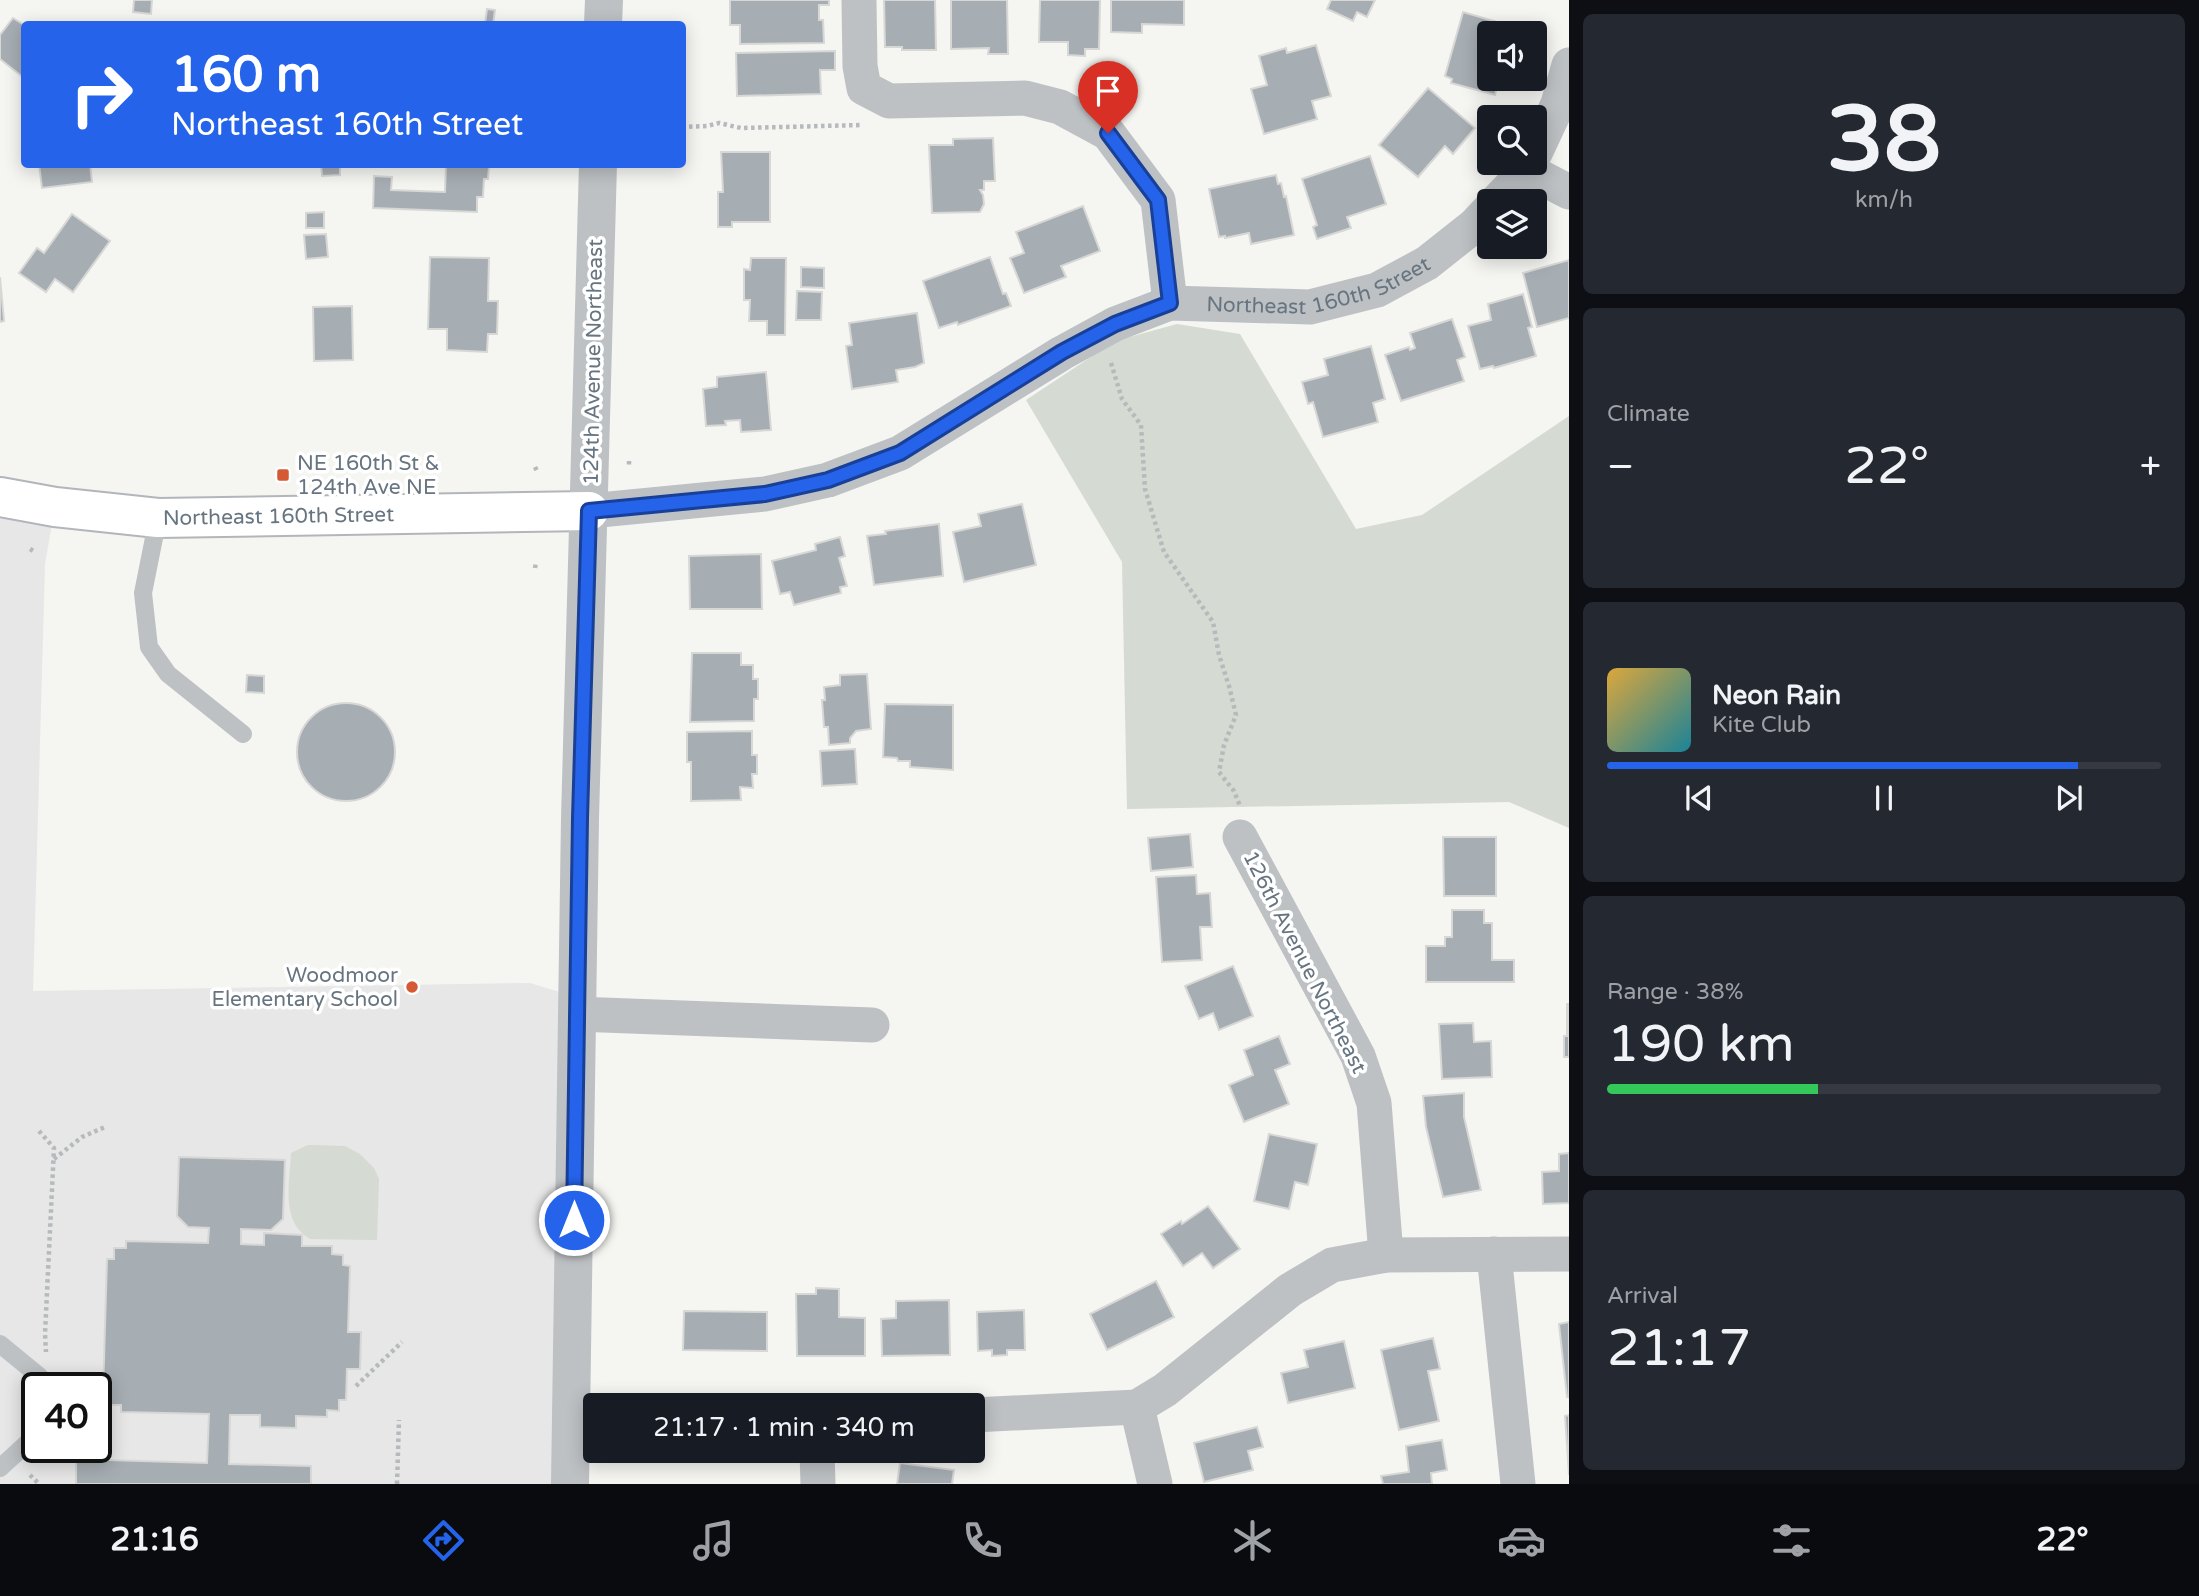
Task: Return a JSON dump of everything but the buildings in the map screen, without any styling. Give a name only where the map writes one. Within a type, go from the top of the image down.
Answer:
[{"type":"main road","name":"Northeast 160th Street","points":[[0,497],[55,507],[158,518],[589,511]]},
{"type":"street","points":[[603,21],[604,0]]},
{"type":"street","points":[[859,0],[860,66],[864,88],[889,101],[1025,98],[1060,107],[1108,133],[1158,200],[1170,303]]},
{"type":"street","points":[[1547,128],[1559,104],[1569,65]]},
{"type":"street","name":"124th Avenue Northeast","points":[[570,1484],[583,1418],[576,1014],[598,168]]},
{"type":"street","points":[[1507,189],[1519,175]]},
{"type":"street","points":[[1547,175],[1569,192]]},
{"type":"street","name":"Northeast 160th Street","points":[[589,511],[765,494],[828,480],[900,453],[1062,352],[1115,324],[1170,303],[1310,307],[1377,290],[1427,263],[1477,223]]},
{"type":"street","name":"126th Avenue Northeast","points":[[1240,836],[1358,1056],[1374,1103],[1386,1255]]},
{"type":"street","points":[[576,1014],[872,1025]]},
{"type":"street","points":[[1494,1254],[1518,1484]]},
{"type":"street","points":[[985,1414],[1137,1407],[1165,1390],[1290,1290],[1332,1265],[1386,1255],[1569,1254]]},
{"type":"street","points":[[1137,1407],[1155,1484]]},
{"type":"street","points":[[817,1463],[818,1484]]},
{"type":"lane","points":[[158,518],[142,593],[149,647],[168,674],[243,734]]},
{"type":"lane","points":[[0,1344],[34,1372]]},
{"type":"lane","points":[[0,1468],[21,1449]]},
{"type":"path","points":[[686,127],[719,123],[741,128],[863,125]]},
{"type":"path","points":[[1107,353],[1122,398],[1141,425],[1145,489],[1164,552],[1213,622],[1236,715],[1224,745],[1219,772],[1234,791],[1246,821],[1240,836]]},
{"type":"path","points":[[535,467],[538,473]]},
{"type":"path","points":[[53,1160],[82,1137],[105,1127]]},
{"type":"path","points":[[39,1130],[54,1148],[45,1334],[47,1356]]},
{"type":"path","points":[[356,1386],[402,1342]]},
{"type":"path","points":[[397,1484],[399,1420]]},
{"type":"path","points":[[30,1475],[39,1484]]},
{"type":"shaded area","points":[[1177,324],[1240,334],[1356,529],[1422,515],[1569,416],[1569,828],[1509,802],[1127,809],[1122,562],[1026,400],[1115,341]]},
{"type":"shaded area","name":"Woodmoor Elementary School","points":[[0,497],[55,507],[45,564],[33,991],[530,983],[576,997],[570,1484],[0,1484]]},
{"type":"shaded area","points":[[308,1145],[345,1146],[360,1154],[374,1168],[379,1179],[377,1240],[310,1239],[301,1232],[294,1222],[289,1200],[291,1153]]},
{"type":"place","name":"NE 160th St & 124th Ave NE","points":[[283,475]]},
{"type":"place","name":"Woodmoor Elementary School","points":[[412,987]]},
{"type":"route","points":[[574,1220],[575,1040],[589,511],[765,494],[828,480],[900,453],[1062,352],[1115,324],[1170,303],[1158,200],[1108,133]]}]
